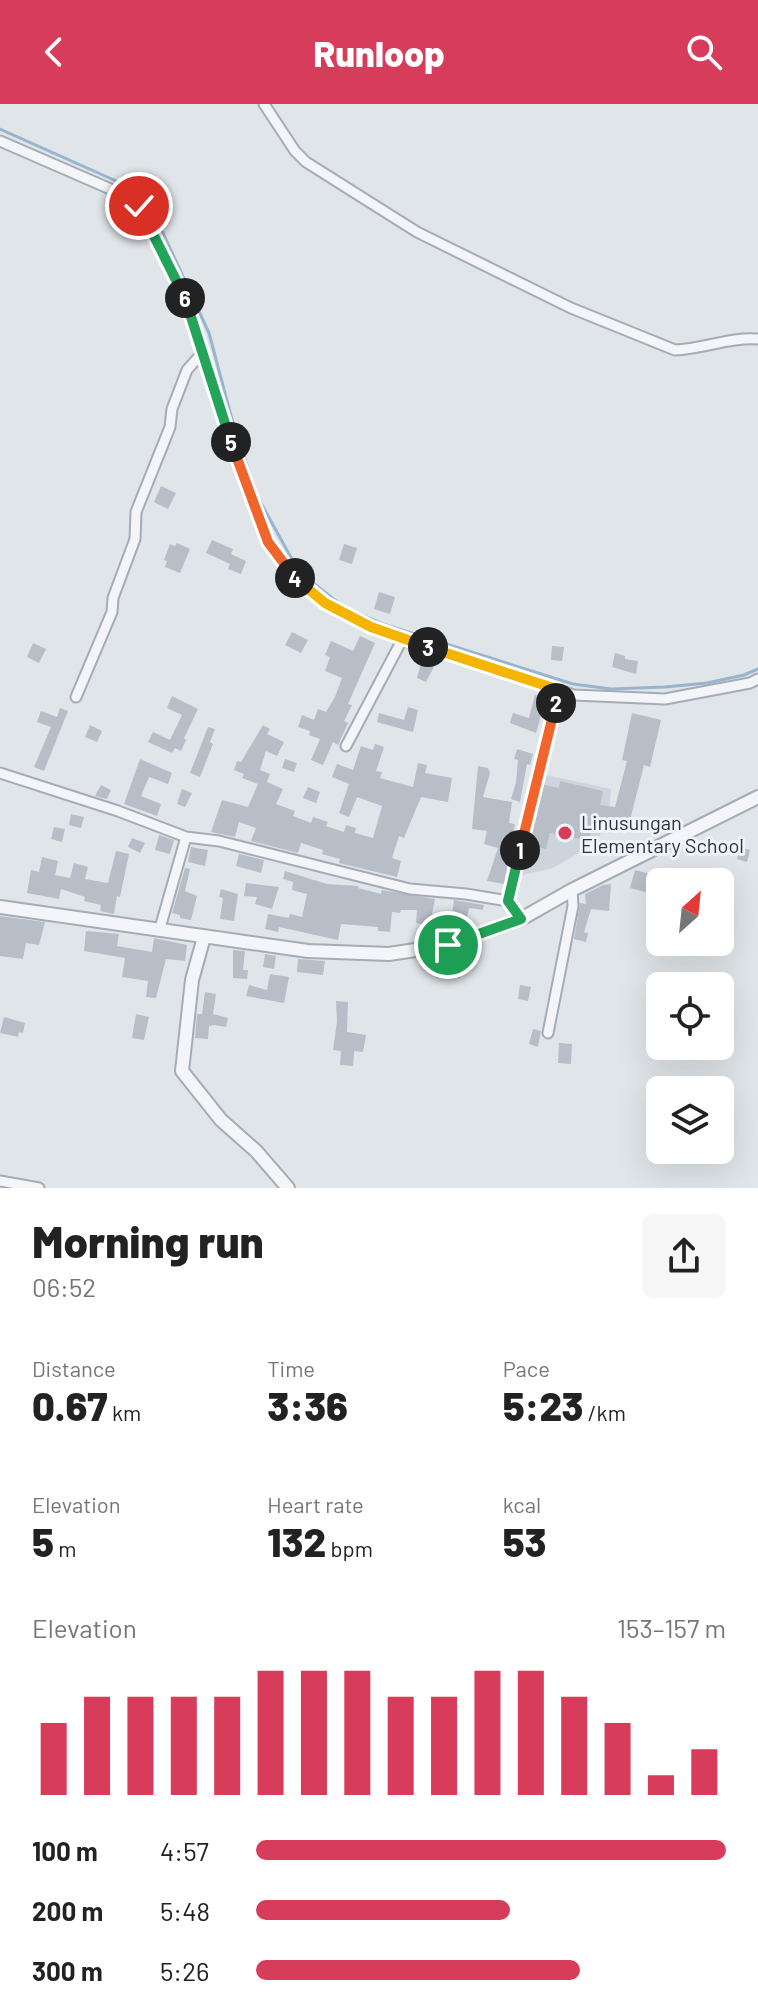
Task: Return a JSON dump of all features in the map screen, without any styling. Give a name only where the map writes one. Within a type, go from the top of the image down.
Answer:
[{"type":"street","points":[[264,104],[295,151],[322,173],[417,232],[571,308],[675,350],[738,339],[758,339]]},
{"type":"street","points":[[0,141],[115,191],[139,206],[188,305],[246,486],[268,542],[293,576],[325,603],[402,640],[574,695],[665,699],[758,679]]},
{"type":"street","points":[[76,697],[112,612],[113,598],[135,539],[136,512],[170,427],[180,385],[192,362],[203,352]]},
{"type":"street","points":[[346,746],[402,640]]},
{"type":"street","points":[[508,901],[559,690]]},
{"type":"street","points":[[0,773],[118,811],[186,837],[219,841],[410,889],[508,901],[521,919]]},
{"type":"street","points":[[0,907],[308,951],[389,954],[448,945],[521,919],[572,890],[758,797]]},
{"type":"street","points":[[160,928],[186,837]]},
{"type":"street","points":[[548,1033],[573,906],[572,890]]},
{"type":"street","points":[[204,937],[192,980],[182,1071],[221,1120],[256,1151],[288,1188]]},
{"type":"street","points":[[0,1181],[39,1188]]},
{"type":"shaded area","name":"Linusungan Elementary School","points":[[541,774],[611,789],[608,822],[594,844],[553,868],[519,876]]},
{"type":"building","points":[[161,486],[176,493],[168,509],[154,502]]},
{"type":"building","points":[[212,540],[233,549],[231,554],[246,561],[241,574],[228,569],[230,564],[206,553]]},
{"type":"building","points":[[177,543],[190,549],[180,573],[165,567],[167,561],[164,560],[170,544],[175,546]]},
{"type":"building","points":[[344,544],[357,548],[352,564],[339,560]]},
{"type":"building","points":[[379,592],[395,597],[390,614],[374,609]]},
{"type":"building","points":[[292,632],[308,640],[301,653],[285,645]]},
{"type":"building","points":[[360,636],[375,643],[348,704],[352,705],[344,721],[348,723],[338,745],[333,742],[323,765],[311,760],[320,739],[298,727],[302,715],[314,720],[318,709],[326,712],[335,697],[342,678],[325,671],[330,657],[325,655],[331,641],[353,651]]},
{"type":"building","points":[[33,643],[46,649],[39,663],[27,657]]},
{"type":"building","points":[[552,646],[564,647],[562,661],[551,660]]},
{"type":"building","points":[[615,653],[638,661],[636,674],[612,667]]},
{"type":"building","points":[[423,655],[438,659],[426,682],[417,678]]},
{"type":"building","points":[[535,695],[546,698],[536,733],[510,723],[513,713],[529,718]]},
{"type":"building","points":[[172,696],[198,709],[181,751],[175,748],[172,753],[148,742],[153,732],[170,740],[182,715],[167,708]]},
{"type":"building","points":[[408,707],[418,710],[413,732],[377,722],[379,713],[404,720]]},
{"type":"building","points":[[60,708],[68,711],[44,771],[34,767],[51,727],[37,722],[41,711],[57,717]]},
{"type":"building","points":[[632,713],[661,720],[650,767],[644,765],[629,824],[605,818],[604,823],[593,821],[589,841],[550,833],[546,849],[529,845],[544,785],[559,788],[560,781],[603,791],[600,805],[615,807],[627,761],[622,760]]},
{"type":"building","points":[[90,725],[102,731],[97,742],[85,737]]},
{"type":"building","points":[[263,725],[270,729],[267,734],[284,742],[277,756],[266,751],[260,770],[270,774],[267,782],[283,789],[276,804],[295,811],[293,816],[311,823],[313,817],[328,822],[326,826],[344,832],[346,825],[356,828],[355,833],[373,838],[382,806],[357,797],[349,817],[339,813],[349,784],[332,777],[337,764],[353,770],[361,746],[373,750],[375,744],[384,747],[376,771],[382,772],[380,778],[413,787],[418,763],[427,765],[425,773],[452,778],[448,802],[421,797],[404,838],[399,836],[392,858],[401,861],[397,877],[339,863],[340,859],[322,854],[323,850],[301,843],[298,853],[251,841],[256,828],[239,822],[235,837],[211,832],[222,800],[248,807],[258,784],[242,778],[244,774],[234,770]]},
{"type":"building","points":[[208,727],[215,729],[210,742],[213,744],[200,777],[190,773]]},
{"type":"building","points":[[517,749],[533,754],[530,765],[527,764],[520,802],[511,799],[516,782],[518,760],[514,759]]},
{"type":"building","points":[[140,759],[172,773],[168,784],[149,777],[141,796],[161,804],[157,816],[124,804]]},
{"type":"building","points":[[285,759],[297,763],[294,772],[282,768]]},
{"type":"building","points":[[478,766],[488,768],[490,773],[483,797],[512,802],[509,823],[515,824],[504,884],[487,881],[498,848],[484,844],[487,831],[472,829]]},
{"type":"building","points":[[101,785],[111,790],[107,799],[95,796]]},
{"type":"building","points":[[308,787],[320,792],[316,803],[303,798]]},
{"type":"building","points":[[182,789],[192,793],[185,807],[177,804]]},
{"type":"building","points":[[71,814],[84,817],[81,828],[69,825]]},
{"type":"building","points":[[54,827],[65,829],[62,842],[51,839]]},
{"type":"building","points":[[159,835],[174,840],[170,854],[155,850]]},
{"type":"building","points":[[132,838],[145,843],[140,853],[128,847]]},
{"type":"building","points":[[191,847],[208,850],[205,866],[188,862]]},
{"type":"building","points":[[740,847],[750,850],[747,862],[737,859]]},
{"type":"building","points":[[116,851],[129,854],[114,914],[100,911],[101,905],[84,901],[85,897],[61,889],[59,899],[27,893],[31,870],[39,872],[42,857],[58,861],[55,875],[70,878],[74,863],[88,867],[85,879],[108,883]]},
{"type":"building","points":[[239,854],[264,860],[261,873],[236,866]]},
{"type":"building","points":[[185,868],[190,869],[185,891],[197,896],[191,920],[172,913]]},
{"type":"building","points":[[635,870],[646,873],[646,892],[630,888]]},
{"type":"building","points":[[285,871],[327,884],[359,886],[381,894],[382,890],[435,899],[432,914],[445,916],[444,929],[416,923],[417,910],[401,910],[400,913],[392,912],[390,932],[378,931],[378,927],[341,924],[338,940],[279,927],[278,932],[265,929],[268,914],[302,917],[307,894],[292,890],[293,882],[283,879]]},
{"type":"building","points":[[246,883],[279,887],[272,909],[255,904],[257,897],[244,896]]},
{"type":"building","points":[[611,884],[609,911],[591,909],[584,932],[588,933],[586,942],[574,939],[580,903],[586,904],[585,894]]},
{"type":"building","points":[[221,889],[238,894],[234,921],[220,919]]},
{"type":"building","points":[[454,900],[484,905],[483,910],[469,908],[466,923],[451,922]]},
{"type":"building","points":[[0,916],[45,922],[39,945],[26,943],[23,959],[0,956]]},
{"type":"building","points":[[86,931],[119,934],[117,946],[152,952],[154,938],[187,945],[185,961],[166,959],[156,998],[146,997],[148,981],[122,977],[125,958],[84,951]]},
{"type":"building","points":[[233,950],[245,951],[243,970],[248,970],[247,979],[233,978]]},
{"type":"building","points":[[265,954],[276,956],[274,969],[263,967]]},
{"type":"building","points":[[298,959],[325,961],[323,975],[297,972]]},
{"type":"building","points":[[270,974],[289,977],[284,1003],[246,996],[249,985],[267,990]]},
{"type":"building","points":[[520,985],[531,987],[528,1001],[518,999]]},
{"type":"building","points":[[205,992],[216,994],[213,1014],[228,1018],[226,1027],[209,1026],[208,1039],[195,1038],[197,1014],[202,1014]]},
{"type":"building","points":[[336,1001],[348,1002],[347,1032],[366,1035],[363,1052],[354,1051],[353,1066],[340,1065],[341,1051],[333,1050]]},
{"type":"building","points":[[136,1014],[149,1017],[144,1040],[132,1038]]},
{"type":"building","points":[[4,1017],[25,1023],[23,1033],[19,1032],[18,1037],[0,1033]]},
{"type":"building","points":[[533,1029],[541,1031],[538,1047],[529,1044]]},
{"type":"building","points":[[559,1043],[572,1044],[571,1064],[558,1063]]},
{"type":"waterway","points":[[0,129],[114,180],[152,209],[209,333],[256,494],[299,572],[345,608],[383,624],[573,684],[611,689],[665,687],[707,683],[758,669]]},
{"type":"place","name":"Linusungan Elementary School","points":[[565,833]]},
{"type":"route","points":[[139,206],[188,305],[246,486],[268,542],[293,576],[325,603],[371,627],[402,640],[559,690],[508,901],[521,919],[448,945]]}]
